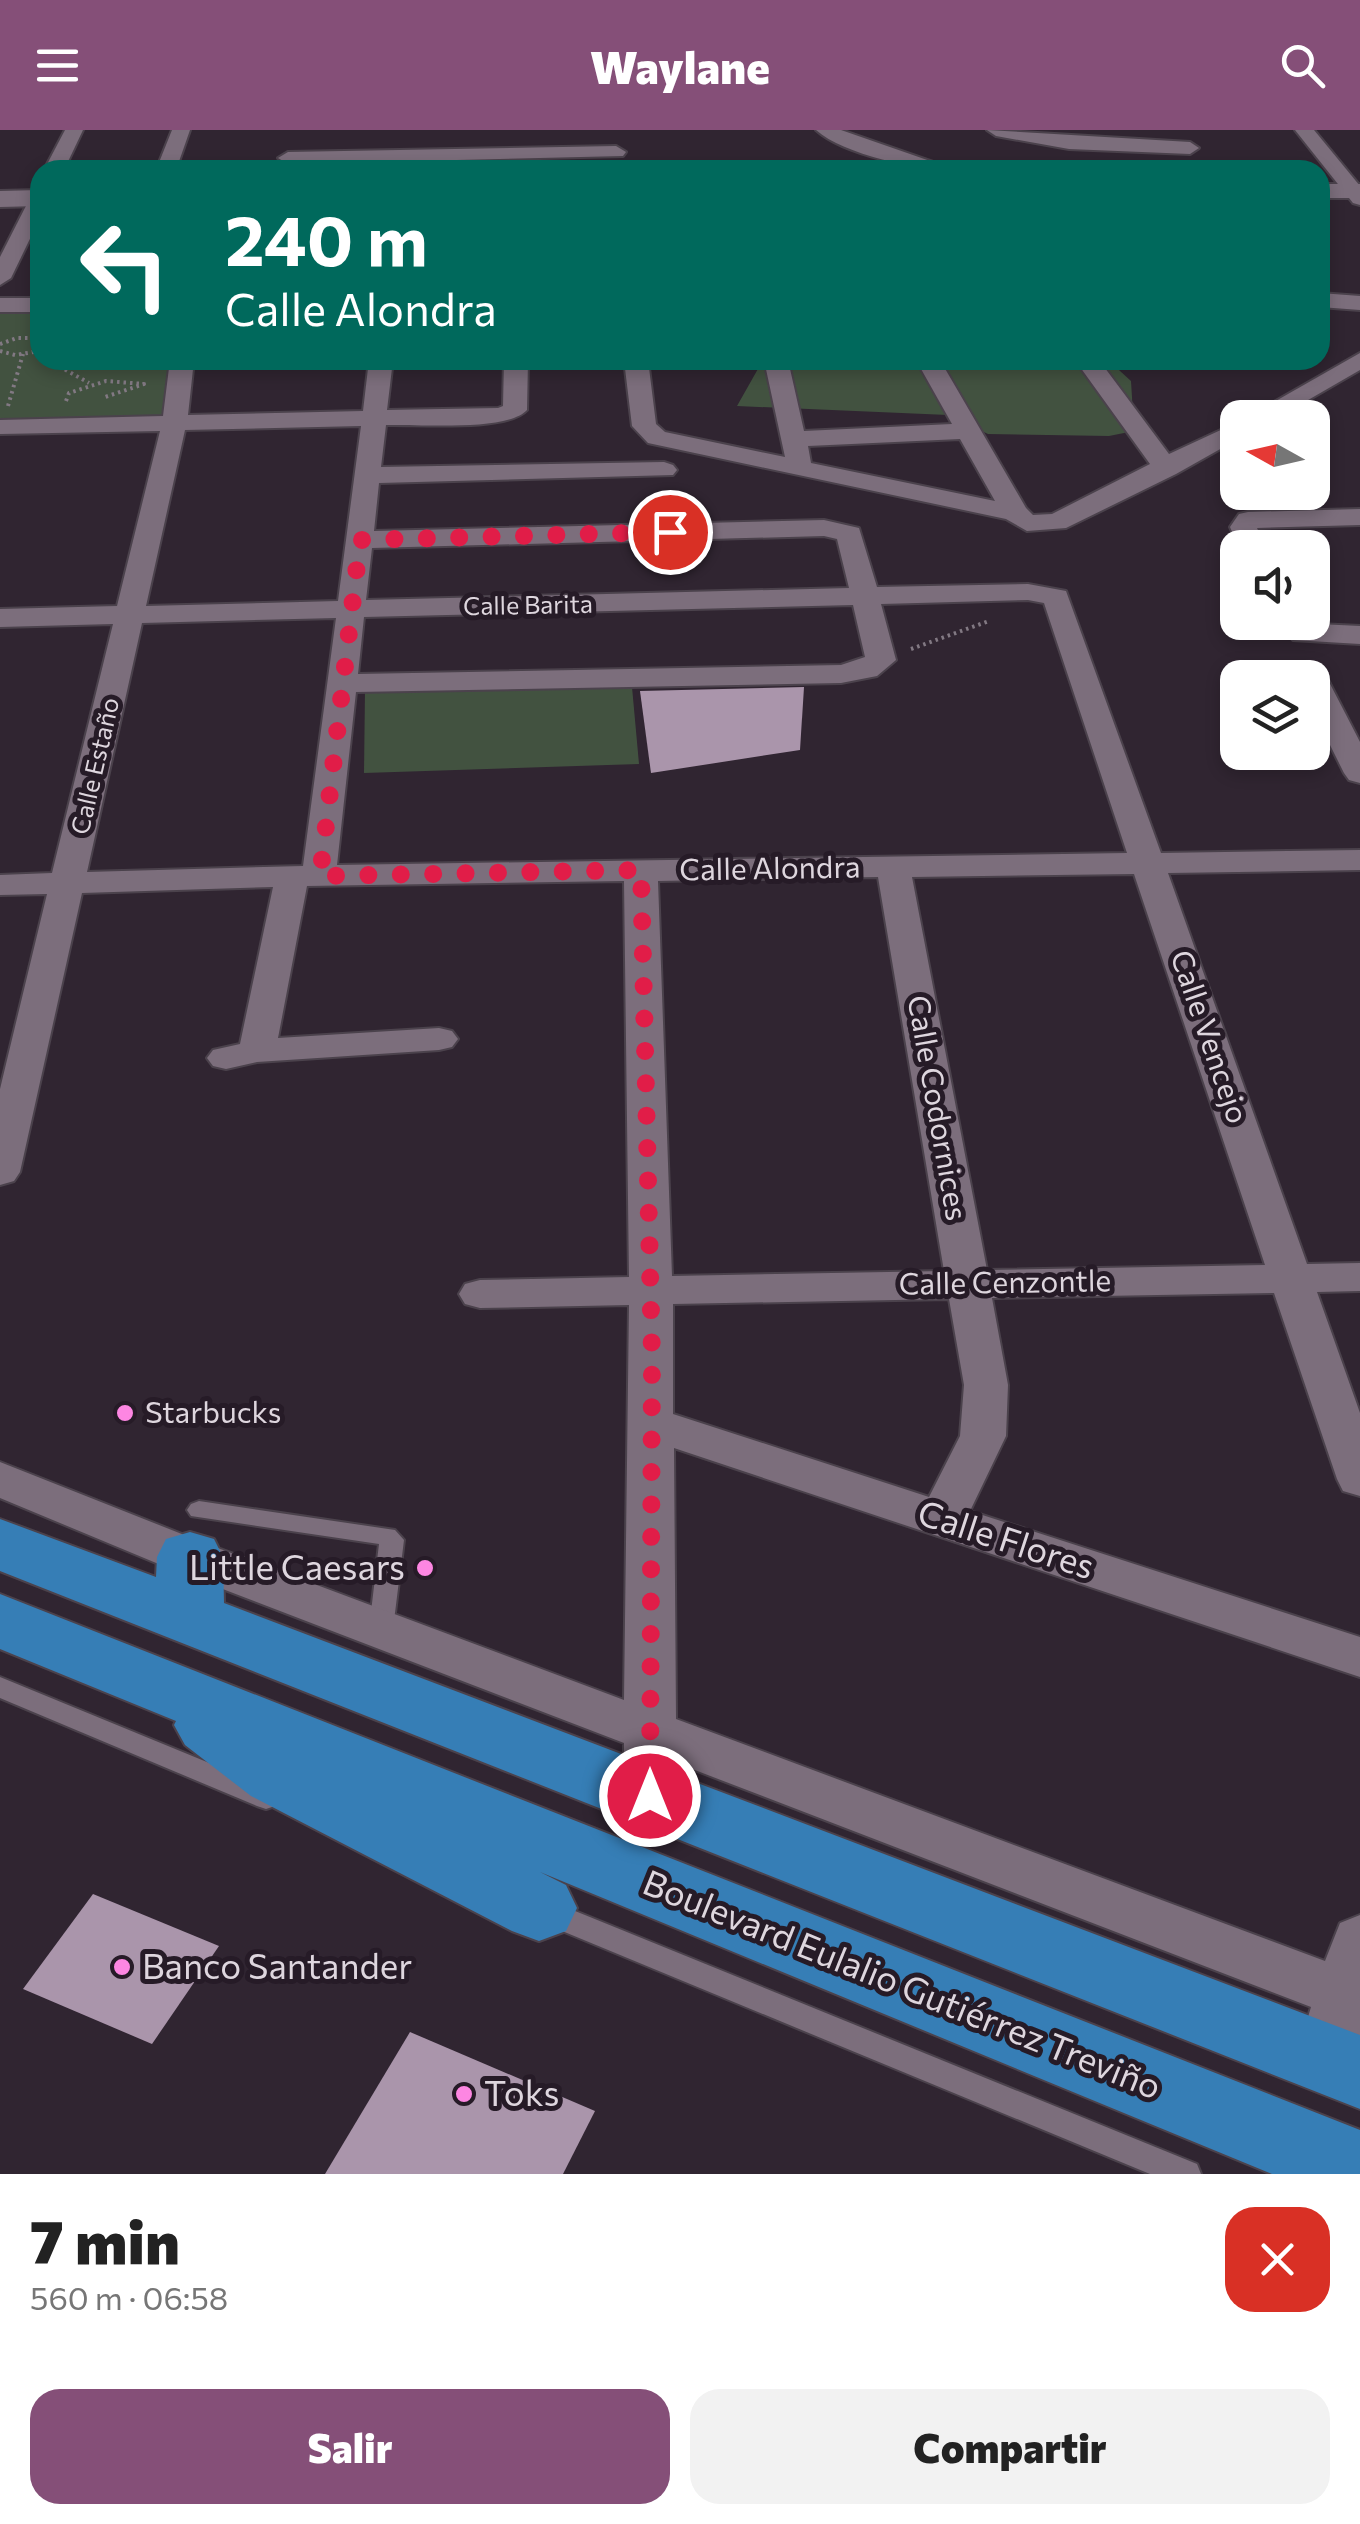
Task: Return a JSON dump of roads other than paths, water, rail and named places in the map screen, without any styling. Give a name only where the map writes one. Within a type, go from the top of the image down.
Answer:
[{"type":"main road","points":[[0,1544],[193,1562],[650,1764],[1347,2031]]},
{"type":"main road","name":"Boulevard Eulalio Gutiérrez Treviño","points":[[0,1620],[1360,2170]]},
{"type":"main road","points":[[171,1689],[238,1748],[276,1774],[539,1908]]},
{"type":"street","points":[[59,160],[74,130]]},
{"type":"street","points":[[170,160],[181,130]]},
{"type":"street","points":[[613,130],[616,160]]},
{"type":"street","points":[[825,130],[912,160]]},
{"type":"street","points":[[996,130],[1069,143],[1190,148]]},
{"type":"street","points":[[1178,130],[1197,160]]},
{"type":"street","points":[[1304,130],[1329,160]]},
{"type":"street","points":[[845,160],[857,144]]},
{"type":"street","points":[[288,158],[507,160]]},
{"type":"street","points":[[1330,161],[1358,195]]},
{"type":"street","points":[[1330,192],[1358,195]]},
{"type":"street","points":[[1330,199],[1358,195]]},
{"type":"street","points":[[0,199],[30,201]]},
{"type":"street","points":[[0,207],[30,202]]},
{"type":"street","points":[[0,278],[30,219]]},
{"type":"street","points":[[1330,300],[1360,302]]},
{"type":"street","points":[[0,305],[30,305]]},
{"type":"street","points":[[1330,352],[1360,357]]},
{"type":"street","points":[[1288,400],[1360,357]]},
{"type":"street","name":"Calle Estaño","points":[[2,1156],[130,615],[183,370]]},
{"type":"street","points":[[379,370],[342,683],[306,876],[242,1055],[438,1038]]},
{"type":"street","points":[[2,424],[500,416],[515,410],[516,370]]},
{"type":"street","points":[[637,370],[644,426],[651,435],[1015,513]]},
{"type":"street","points":[[778,370],[800,468]]},
{"type":"street","points":[[934,370],[1015,513],[1027,523],[1057,522],[1220,439]]},
{"type":"street","points":[[1094,370],[1166,469]]},
{"type":"street","points":[[794,438],[968,431]]},
{"type":"street","points":[[367,475],[664,470]]},
{"type":"street","points":[[1244,530],[1248,520],[1360,517]]},
{"type":"street","points":[[342,683],[842,674],[866,670],[881,660],[849,534],[824,528],[360,540]]},
{"type":"street","name":"Calle Barita","points":[[0,618],[1028,592],[1056,598]]},
{"type":"street","name":"Calle Vencejo","points":[[1056,598],[1360,1479]]},
{"type":"street","points":[[1330,634],[1360,635]]},
{"type":"street","points":[[1330,714],[1360,773]]},
{"type":"street","name":"Calle Alondra","points":[[0,885],[306,876],[1360,860]]},
{"type":"street","name":"Calle Codornices","points":[[893,867],[988,1411],[974,1460],[942,1519]]},
{"type":"street","points":[[0,1479],[193,1562],[381,1629],[650,1764],[651,1290],[641,870]]},
{"type":"street","name":"Calle Cenzontle","points":[[480,1294],[1360,1277]]},
{"type":"street","name":"Calle Flores","points":[[652,1424],[1360,1657]]},
{"type":"street","points":[[1347,2031],[1360,1940]]},
{"type":"lane","points":[[193,1562],[282,1519],[380,1533],[392,1540],[381,1629]]},
{"type":"lane","name":"Boulevard Eulalio Gutiérrez Treviño","points":[[0,1688],[1186,2174]]},
{"type":"place","name":"Starbucks","points":[[125,1413]]},
{"type":"place","name":"Little Caesars","points":[[425,1568]]},
{"type":"place","name":"Banco Santander","points":[[122,1967]]},
{"type":"place","name":"Toks","points":[[464,2094]]}]
